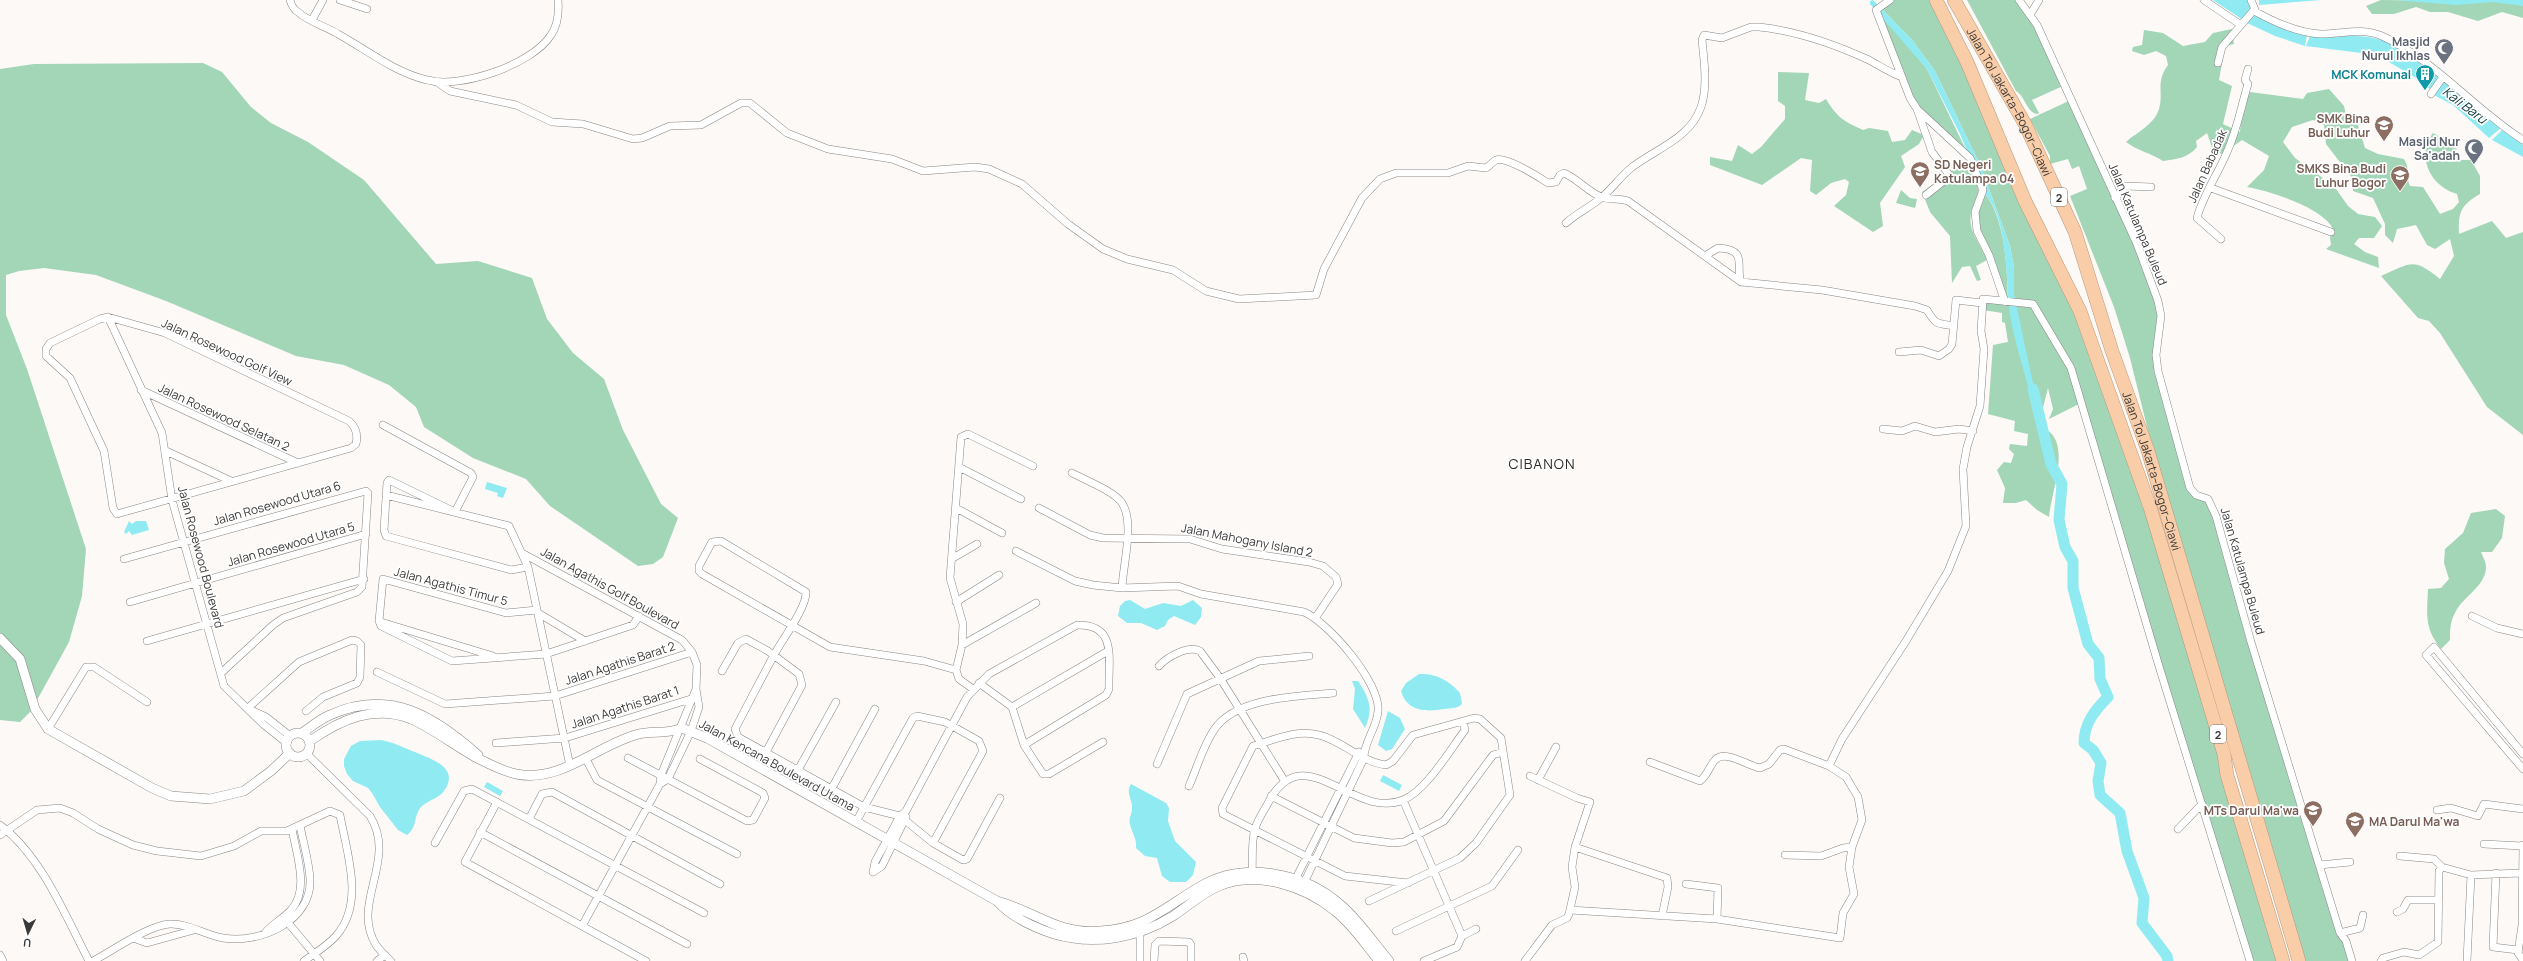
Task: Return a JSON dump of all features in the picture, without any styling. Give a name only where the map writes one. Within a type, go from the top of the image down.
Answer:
[{"type":"highway","name":"Jalan Tol Jakarta–Bogor–Ciawi","points":[[1936,0],[1967,62],[2025,201],[2080,311],[2133,457],[2224,754],[2227,774],[2283,961]]},
{"type":"highway","name":"Jalan Tol Jakarta–Bogor–Ciawi","points":[[1954,0],[2025,124],[2075,232],[2112,351],[2148,451],[2164,509],[2240,754],[2299,961]]},
{"type":"highway","points":[[1983,52],[2030,119]]},
{"type":"highway","points":[[2157,467],[2164,509]]},
{"type":"street","points":[[290,0],[298,12],[388,64],[428,80],[437,82],[450,91],[516,106],[552,122],[583,124],[633,139],[642,138],[670,126],[701,125],[741,103],[750,103],[787,133],[828,149],[892,159],[923,171],[975,167],[989,168],[1022,184],[1068,224],[1111,253],[1166,267],[1206,291],[1239,299],[1316,295],[1324,269],[1362,198],[1380,179],[1396,173],[1451,173],[1468,166],[1486,168],[1495,161],[1501,160],[1534,174],[1548,183],[1556,182],[1560,175],[1564,173],[1576,178],[1602,198],[1615,198],[1628,201],[1740,282],[1822,290],[1915,306],[1927,310],[1931,320],[1954,326]]},
{"type":"street","points":[[312,20],[324,0]]},
{"type":"street","points":[[340,0],[366,9]]},
{"type":"street","points":[[428,80],[444,82],[473,78],[531,55],[542,46],[554,30],[558,16],[558,0]]},
{"type":"street","points":[[1890,0],[1876,10],[1902,78],[1917,109],[1932,152],[1950,176],[1926,195]]},
{"type":"street","name":"Jalan Katulampa Buleud","points":[[2019,0],[2037,25],[2136,243],[2158,301],[2161,316],[2158,337],[2158,371],[2190,488],[2196,495],[2208,499],[2216,516],[2319,865],[2340,933],[2346,941],[2352,961]]},
{"type":"street","points":[[2030,15],[2039,0]]},
{"type":"street","points":[[2204,0],[2242,23]]},
{"type":"street","points":[[2251,0],[2253,10]]},
{"type":"street","points":[[2218,63],[2222,47],[2253,10]]},
{"type":"street","points":[[2253,10],[2297,30],[2308,33],[2359,31],[2378,35],[2418,58],[2500,125],[2523,140]]},
{"type":"street","points":[[1566,223],[1578,212],[1602,198],[1632,167],[1669,145],[1694,119],[1701,108],[1703,98],[1704,68],[1702,40],[1704,34],[1722,38],[1751,27],[1759,27],[1815,38],[1869,60],[1902,78]]},
{"type":"street","name":"Jalan Babadak","points":[[2221,239],[2208,226],[2197,219],[2201,202],[2211,188],[2235,134],[2248,84],[2245,80],[2248,69]]},
{"type":"street","points":[[2431,94],[2443,77]]},
{"type":"street","points":[[1917,109],[1970,158],[1983,190],[1975,212],[1977,231],[1990,255],[2006,302]]},
{"type":"street","points":[[2115,198],[2126,186],[2151,187]]},
{"type":"street","points":[[2211,188],[2331,232]]},
{"type":"street","points":[[1705,256],[1718,248],[1736,254],[1740,261],[1740,282]]},
{"type":"street","points":[[1829,766],[1842,739],[1906,641],[1948,571],[1966,526],[1963,469],[1967,447],[1980,406],[1984,366],[1983,299],[2006,302],[2016,301],[2033,304],[2071,368],[2250,961]]},
{"type":"street","points":[[1899,352],[1921,350],[1937,357],[1951,347],[1956,300],[1982,303]]},
{"type":"street","points":[[108,317],[100,319],[50,343],[46,349],[46,356],[70,378],[104,451],[113,508],[117,514],[172,500],[298,463]]},
{"type":"street","name":"Jalan Rosewood Boulevard","points":[[108,317],[162,433],[166,451],[172,500],[224,686],[248,708],[288,739]]},
{"type":"street","name":"Jalan Rosewood Golf View","points":[[108,317],[165,333],[350,421],[354,425],[358,438],[356,444],[351,448],[298,463]]},
{"type":"street","name":"Jalan Rosewood Selatan 2","points":[[142,390],[298,463]]},
{"type":"street","points":[[383,425],[470,473],[471,483],[455,512]]},
{"type":"street","points":[[1883,429],[1895,432],[1915,426],[1935,432],[1973,431]]},
{"type":"street","points":[[973,689],[959,679],[956,670],[962,645],[962,624],[950,578],[953,558],[961,437],[964,434],[968,434],[1033,466]]},
{"type":"street","points":[[166,451],[231,482]]},
{"type":"street","points":[[959,467],[1021,499]]},
{"type":"street","points":[[1072,473],[1113,496],[1121,503],[1129,526],[1123,564],[1122,588]]},
{"type":"street","points":[[455,512],[394,481],[389,480],[387,483],[384,530],[386,536],[511,570],[528,567]]},
{"type":"street","name":"Jalan Rosewood Utara 6","points":[[124,559],[366,491],[368,494],[366,534]]},
{"type":"street","points":[[386,495],[509,526],[528,567],[570,766]]},
{"type":"street","points":[[956,508],[1002,533]]},
{"type":"street","name":"Jalan Mahogany Island 2","points":[[1039,508],[1090,535],[1128,540],[1177,537],[1190,538],[1222,549],[1323,566],[1336,577],[1338,584],[1316,617]]},
{"type":"street","points":[[221,673],[273,625],[283,618],[357,592],[362,587],[364,579],[366,534]]},
{"type":"street","name":"Jalan Rosewood Utara 5","points":[[130,602],[366,534]]},
{"type":"street","points":[[956,670],[924,662],[842,650],[830,646],[791,624],[699,572],[699,566],[712,542],[721,541],[804,588],[806,597],[791,624],[735,729],[735,733],[864,807],[900,816],[933,844],[963,860],[967,859],[1000,798]]},
{"type":"street","points":[[953,558],[978,544]]},
{"type":"street","points":[[1016,551],[1074,581],[1122,588],[1178,586],[1201,594],[1304,612],[1316,617],[1326,625],[1374,687],[1378,700],[1378,712],[1376,724],[1364,748],[1364,758],[1315,859],[1297,885]]},
{"type":"street","name":"Jalan Agathis Golf Boulevard","points":[[522,553],[682,640],[692,652]]},
{"type":"street","points":[[956,602],[999,575]]},
{"type":"street","points":[[147,641],[208,625],[364,579]]},
{"type":"street","name":"Jalan Agathis Timur 5","points":[[379,621],[383,579],[506,614],[537,612]]},
{"type":"street","points":[[962,645],[1036,604]]},
{"type":"street","points":[[537,612],[585,641]]},
{"type":"street","points":[[379,621],[381,626],[452,661],[546,654],[634,625],[639,616]]},
{"type":"street","points":[[2472,616],[2496,628],[2523,634]]},
{"type":"street","points":[[379,621],[498,658]]},
{"type":"street","points":[[891,841],[900,816],[906,811],[952,726],[973,689],[979,682],[989,674],[1077,625],[1086,625],[1101,631],[1106,636],[1108,651],[1109,689],[1106,695],[1024,745]]},
{"type":"street","points":[[0,638],[20,659],[35,709],[48,729],[152,788],[171,796],[210,800],[244,791],[267,775],[290,753]]},
{"type":"street","points":[[722,671],[741,639],[746,639],[774,656],[799,674],[802,679],[802,685],[766,752]]},
{"type":"street","points":[[248,708],[299,662],[352,640],[357,641],[361,645],[360,677],[357,683],[323,697],[306,711]]},
{"type":"street","points":[[2523,754],[2434,647],[2426,655],[2523,769]]},
{"type":"street","points":[[1159,666],[1165,660],[1194,648],[1200,651],[1220,678],[1284,780]]},
{"type":"street","points":[[1012,707],[1108,651]]},
{"type":"street","points":[[660,784],[668,779],[691,731],[699,707],[699,698],[696,689],[697,665],[692,652]]},
{"type":"street","name":"Jalan Agathis Barat 2","points":[[377,672],[445,704],[556,696],[692,652]]},
{"type":"street","points":[[1157,764],[1187,694],[1259,661],[1309,656]]},
{"type":"street","points":[[48,729],[86,667],[94,667],[147,702]]},
{"type":"street","points":[[979,682],[1012,707],[1024,745],[1043,774],[1049,774],[1103,742]]},
{"type":"street","points":[[582,926],[660,784],[661,775],[682,728],[691,698],[696,689]]},
{"type":"street","points":[[1190,786],[1214,730],[1228,716],[1272,698],[1333,693]]},
{"type":"street","name":"Jalan Agathis Barat 1","points":[[496,743],[565,738],[691,698],[699,698]]},
{"type":"street","points":[[798,770],[836,702]]},
{"type":"street","name":"Jalan Kencana Boulevard Utama","points":[[302,734],[329,715],[346,709],[379,704],[399,706],[429,718],[459,738],[489,764]]},
{"type":"street","points":[[832,788],[875,709]]},
{"type":"street","name":"Jalan Kencana Boulevard Utama","points":[[310,741],[334,724],[349,719],[379,713],[397,715],[424,726],[453,746],[503,771],[531,776],[570,766],[586,759],[618,740],[637,734],[671,733],[682,728],[691,731],[997,901],[1064,928],[1099,932],[1158,925],[1204,894],[1232,881],[1267,881],[1297,885],[1322,901],[1336,911],[1379,961]]},
{"type":"street","points":[[856,822],[913,718],[917,716],[952,726],[979,741],[983,746],[983,751],[933,844]]},
{"type":"street","points":[[1369,901],[1408,883],[1433,871],[1468,852],[1510,795],[1501,738],[1480,720],[1474,718],[1413,735],[1393,761],[1386,765],[1364,758],[1318,735],[1285,735],[1253,746],[1222,808],[1223,814],[1351,877],[1408,883]]},
{"type":"street","points":[[1252,872],[1254,830],[1271,796],[1284,780],[1297,776],[1311,776],[1366,801],[1379,804],[1403,800],[1419,789],[1465,730],[1463,721]]},
{"type":"street","points":[[296,733],[302,734],[310,741],[310,748],[306,754],[298,756],[290,753],[288,739],[296,733]]},
{"type":"street","points":[[1538,780],[1556,747]]},
{"type":"street","points":[[1297,885],[1307,855],[1356,754],[1364,748]]},
{"type":"street","points":[[1570,910],[1717,919],[1840,938],[1843,913],[1854,894],[1850,867],[1852,847],[1862,820],[1858,797],[1846,777],[1829,766],[1784,749],[1780,750],[1769,764],[1760,768],[1733,758],[1720,757],[1715,759],[1700,781],[1650,762]]},
{"type":"street","points":[[1271,796],[1354,838],[1392,843],[1404,842],[1444,821],[1494,755],[1503,752]]},
{"type":"street","points":[[306,754],[370,816],[377,828],[380,842],[380,856],[369,904],[370,930],[376,945],[391,961]]},
{"type":"street","points":[[628,758],[750,821],[753,820],[764,798],[763,793],[700,758]]},
{"type":"street","points":[[586,759],[597,780],[737,854]]},
{"type":"street","points":[[1525,961],[1552,925],[1567,918],[1575,887],[1572,865],[1575,847],[1590,802],[1577,798],[1530,776]]},
{"type":"street","points":[[435,843],[468,788],[497,802],[704,913]]},
{"type":"street","points":[[529,819],[542,794],[547,792],[720,884]]},
{"type":"street","points":[[1403,800],[1462,936]]},
{"type":"street","points":[[497,802],[464,862],[646,961]]},
{"type":"street","points":[[2178,829],[2202,804]]},
{"type":"street","points":[[2437,810],[2451,808],[2478,816],[2484,804],[2523,809]]},
{"type":"street","points":[[0,835],[37,810],[60,808],[73,813],[98,829],[133,845],[180,855],[201,856],[234,846],[261,831],[287,831],[330,811],[336,812],[340,815],[352,882],[352,896],[344,924],[336,936],[304,961]]},
{"type":"street","points":[[891,841],[906,820],[906,811]]},
{"type":"street","points":[[0,825],[7,831],[45,878],[89,961]]},
{"type":"street","points":[[285,919],[301,909],[309,890],[310,879],[300,825]]},
{"type":"street","points":[[93,961],[133,938],[171,924],[235,939],[273,931],[285,919],[298,901],[300,891],[301,880],[292,828]]},
{"type":"street","points":[[480,832],[687,944]]},
{"type":"street","points":[[2484,844],[2523,845],[2521,873],[2523,925],[2518,950],[2519,956],[2523,960]]},
{"type":"street","points":[[1575,847],[1667,878],[1668,887],[1662,916]]},
{"type":"street","points":[[1785,855],[1821,856],[1843,848],[1852,847]]},
{"type":"street","points":[[1396,931],[1492,886],[1518,850]]},
{"type":"street","points":[[2400,856],[2434,859],[2442,867],[2471,875],[2521,873]]},
{"type":"street","points":[[2319,865],[2350,862]]},
{"type":"street","points":[[2381,961],[2383,958],[2404,952],[2419,955],[2438,942],[2439,871],[2442,867]]},
{"type":"street","name":"Jalan Kencana Boulevard Utama","points":[[1139,928],[1215,879],[1231,874],[1252,872],[1268,873],[1297,885],[1326,894],[1342,905],[1389,961]]},
{"type":"street","points":[[2496,873],[2493,946],[2496,949],[2518,950]]},
{"type":"street","points":[[2467,961],[2471,875]]},
{"type":"street","points":[[1686,884],[1718,888],[1717,919]]},
{"type":"street","points":[[2397,912],[2403,909],[2408,900],[2439,900]]},
{"type":"street","points":[[2340,933],[2360,928],[2363,915]]},
{"type":"street","points":[[285,919],[320,961]]},
{"type":"street","points":[[1139,928],[1140,961]]},
{"type":"street","points":[[133,938],[147,943],[195,930]]},
{"type":"street","points":[[1424,961],[1457,947],[1462,936],[1476,930]]},
{"type":"street","points":[[1154,961],[1155,945],[1159,941],[1189,942],[1191,945],[1190,961]]},
{"type":"street","points":[[0,955],[3,961]]},
{"type":"street","points":[[377,961],[385,955]]},
{"type":"green space","points":[[1890,0],[1936,0],[2057,265],[2133,457],[2277,961],[2251,961],[2081,403],[2049,419],[2053,409],[2048,388],[2042,411],[2047,430],[2054,437],[2058,446],[2059,458],[2049,517],[2037,510],[2026,500],[2016,503],[2003,503],[2005,488],[1997,470],[2004,462],[2011,463],[2014,454],[2009,449],[2010,444],[2027,446],[2028,434],[2014,431],[2015,421],[1988,414],[1993,345],[2008,342],[2005,323],[2002,322],[2002,313],[1983,310],[1984,301],[2002,304],[1975,221],[1983,191],[1991,202],[2001,229],[2006,260],[2008,303],[2015,303],[2013,289],[2014,267],[2010,246],[1981,167],[1935,71],[1912,40],[1880,7]]},
{"type":"green space","points":[[1967,0],[2022,0],[2065,85],[2032,100],[2039,113],[2037,114],[2031,111],[2016,91]]},
{"type":"green space","points":[[2381,0],[2523,2],[2523,18],[2502,12],[2478,21],[2448,12],[2430,12],[2416,7],[2394,14],[2372,14],[2366,6]]},
{"type":"green space","points":[[1877,10],[1927,69],[1966,150],[1917,109]]},
{"type":"green space","points":[[2232,29],[2234,44],[2225,46],[2219,80],[2232,86],[2223,124],[2240,132],[2242,108],[2250,92],[2303,99],[2307,93],[2329,89],[2344,106],[2346,115],[2358,125],[2365,148],[2378,154],[2404,159],[2410,186],[2423,187],[2440,214],[2453,209],[2459,202],[2457,194],[2439,184],[2428,170],[2426,152],[2428,142],[2433,133],[2440,137],[2442,143],[2457,149],[2450,155],[2452,160],[2471,160],[2480,176],[2480,194],[2469,202],[2462,210],[2459,220],[2459,234],[2492,221],[2506,238],[2523,232],[2523,435],[2487,407],[2440,333],[2429,321],[2418,318],[2381,276],[2406,265],[2412,264],[2424,267],[2440,279],[2454,256],[2450,239],[2435,249],[2427,245],[2416,225],[2397,229],[2393,243],[2385,235],[2385,224],[2373,198],[2353,191],[2353,179],[2326,144],[2324,125],[2313,120],[2292,127],[2283,142],[2295,158],[2334,186],[2348,206],[2358,214],[2375,217],[2382,226],[2374,238],[2359,238],[2354,244],[2365,252],[2378,257],[2379,268],[2326,249],[2331,245],[2330,238],[2332,227],[2317,213],[2281,196],[2247,187],[2264,170],[2269,156],[2242,140],[2222,154],[2213,150],[2207,133],[2196,141],[2197,147],[2190,154],[2178,159],[2163,161],[2135,148],[2126,142],[2145,128],[2157,115],[2160,103],[2162,77],[2168,65],[2166,56],[2156,51],[2144,55],[2132,51],[2133,47],[2142,45],[2144,30],[2163,33],[2183,46],[2205,42],[2213,33]]},
{"type":"green space","points":[[203,63],[222,72],[251,107],[271,123],[308,142],[364,180],[436,264],[478,261],[532,278],[547,319],[573,353],[604,379],[623,430],[661,504],[678,518],[663,557],[653,564],[638,566],[550,506],[526,479],[473,458],[424,427],[416,407],[389,385],[344,365],[296,356],[166,301],[96,275],[44,268],[19,271],[6,275],[6,315],[27,369],[86,549],[82,596],[69,642],[31,711],[20,722],[0,720],[0,69],[34,64]]},
{"type":"green space","points":[[1778,72],[1809,73],[1805,100],[1819,103],[1826,99],[1841,118],[1863,130],[1869,128],[1888,131],[1892,142],[1905,140],[1912,130],[1924,135],[1919,144],[1901,156],[1905,167],[1880,203],[1883,226],[1873,232],[1834,206],[1846,195],[1849,182],[1845,179],[1831,183],[1816,195],[1810,191],[1812,160],[1801,158],[1762,185],[1710,165],[1710,157],[1732,161],[1738,145],[1752,154],[1761,147],[1785,119],[1785,106],[1778,101]]},
{"type":"green space","points":[[2071,100],[2158,301],[2156,355],[2190,488],[2208,499],[2340,933],[2352,961],[2299,961],[2157,467],[2130,358],[2114,307],[2070,196],[2087,189],[2079,166],[2072,169],[2068,159],[2050,164],[2050,156],[2030,119]]},
{"type":"green space","points":[[1967,160],[1977,183],[1979,196],[1974,205],[1970,221],[1974,235],[1987,260],[1976,266],[1981,280],[1977,281],[1970,266],[1962,267],[1952,283],[1950,236],[1930,212],[1922,192]]},
{"type":"green space","points":[[1901,190],[1910,198],[1917,199],[1915,208],[1896,203]]},
{"type":"green space","points":[[2496,509],[2505,516],[2502,538],[2492,552],[2481,552],[2486,565],[2484,575],[2477,587],[2463,601],[2456,611],[2451,625],[2450,640],[2441,649],[2429,628],[2427,614],[2428,589],[2441,588],[2449,579],[2444,563],[2445,549],[2463,533],[2471,513]]},
{"type":"water","points":[[1873,0],[1912,40],[1935,71],[1981,167],[2010,246],[2014,267],[2014,294],[2037,402],[2032,403],[2013,330],[2009,305],[2005,253],[1998,219],[1992,204],[1983,191],[1960,134],[1927,69],[1870,4],[1870,1]]},
{"type":"water","points":[[2213,0],[2250,0],[2253,8],[2243,20]]},
{"type":"water","points":[[2259,0],[2321,0],[2259,5]]},
{"type":"water","points":[[2396,0],[2523,0],[2523,6],[2493,2],[2456,5]]},
{"type":"water","points":[[2254,13],[2307,35],[2305,46],[2275,36],[2247,23]]},
{"type":"water","points":[[2345,35],[2369,37],[2390,42],[2440,77],[2431,90],[2416,78],[2377,55],[2306,46],[2310,36]]},
{"type":"water","name":"Kali Baru","points":[[2442,80],[2501,128],[2489,138],[2453,105],[2432,94]]},
{"type":"water","points":[[2502,130],[2523,145],[2523,157],[2492,140]]},
{"type":"water","points":[[487,482],[507,488],[503,498],[497,496],[498,493],[485,489]]},
{"type":"water","points":[[129,521],[132,524],[136,521],[146,521],[149,530],[132,535],[129,531],[126,534],[124,532]]},
{"type":"water","points":[[1130,600],[1145,609],[1163,603],[1181,606],[1193,600],[1202,608],[1201,617],[1195,625],[1174,616],[1168,620],[1165,626],[1157,630],[1141,623],[1127,623],[1118,616],[1120,606],[1125,601]]},
{"type":"water","points":[[1419,674],[1436,676],[1451,684],[1460,693],[1462,704],[1454,708],[1431,710],[1413,707],[1404,698],[1401,691],[1406,683]]},
{"type":"water","points":[[1352,681],[1358,681],[1369,703],[1370,709],[1365,728],[1353,709],[1355,689]]},
{"type":"water","points":[[1388,711],[1400,718],[1405,729],[1392,749],[1386,751],[1378,745]]},
{"type":"water","points":[[381,740],[398,745],[441,764],[448,774],[449,780],[444,791],[422,806],[417,813],[413,828],[407,835],[398,830],[380,807],[368,788],[353,781],[347,774],[344,766],[344,759],[351,746],[360,741]]},
{"type":"water","points":[[1383,775],[1402,785],[1399,791],[1380,781]]},
{"type":"water","points":[[487,782],[503,791],[500,796],[484,787]]},
{"type":"water","points":[[1131,784],[1166,803],[1169,808],[1168,821],[1175,841],[1196,862],[1193,875],[1186,882],[1170,882],[1162,876],[1157,858],[1145,856],[1136,848],[1136,841],[1130,822],[1132,806],[1129,787]]},
{"type":"waterway","points":[[2033,389],[2051,464],[2062,484],[2059,520],[2065,547],[2073,561],[2073,588],[2088,644],[2099,658],[2100,679],[2108,697],[2098,707],[2091,718],[2084,736],[2084,743],[2093,750],[2101,763],[2098,781],[2100,795],[2120,813],[2127,851],[2144,898],[2142,923],[2167,956],[2168,961]]},
{"type":"place","name":"Masjid Nurul Ikhlas","points":[[2444,65]]},
{"type":"place","name":"MCK Komunal","points":[[2425,91]]},
{"type":"place","name":"SMK Bina Budi Luhur","points":[[2384,142]]},
{"type":"place","name":"Masjid Nur Sa'adah","points":[[2474,165]]},
{"type":"place","name":"SD Negeri Katulampa 04","points":[[1920,188]]},
{"type":"place","name":"SMKS Bina Budi Luhur Bogor","points":[[2400,192]]},
{"type":"place","name":"MTs Darul Ma'wa","points":[[2313,827]]},
{"type":"place","name":"MA Darul Ma'wa","points":[[2355,838]]},
{"type":"district","name":"CIBANON","points":[[1542,463]]}]
